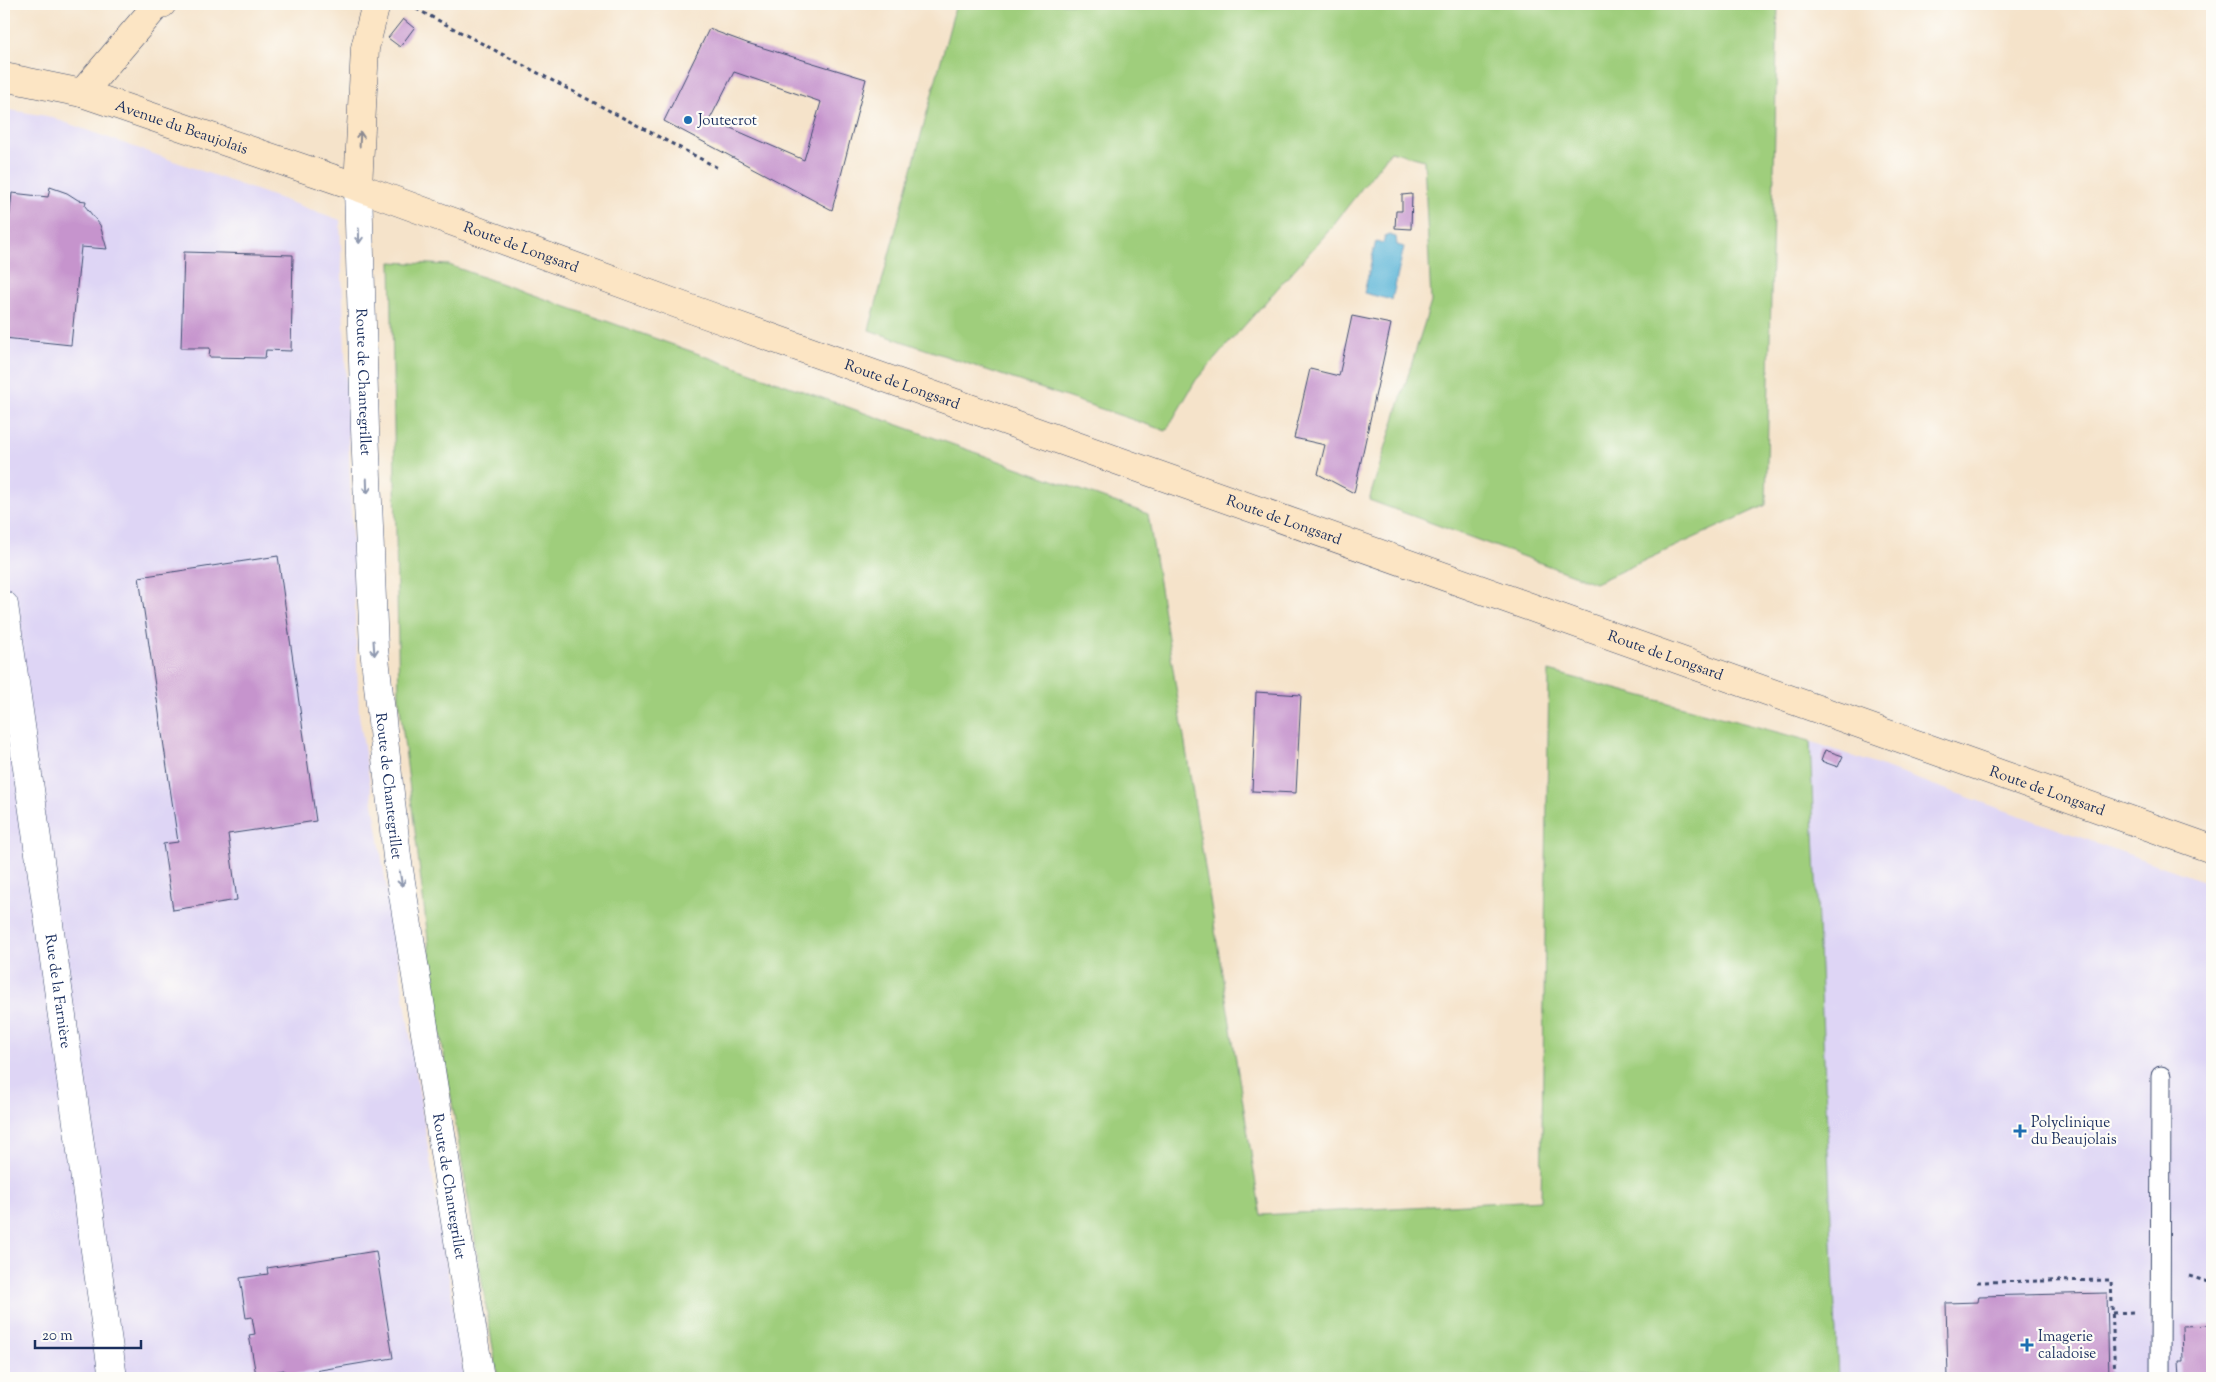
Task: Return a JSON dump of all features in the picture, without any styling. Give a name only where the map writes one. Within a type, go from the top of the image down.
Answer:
[{"type":"main road","points":[[82,93],[157,5],[162,4]]},
{"type":"main road","points":[[358,187],[365,48],[376,4]]},
{"type":"main road","name":"Avenue du Beaujolais","points":[[4,77],[82,93],[358,187]]},
{"type":"main road","name":"Route de Longsard","points":[[358,187],[721,320],[2212,849]]},
{"type":"street","name":"Route de Chantegrillet","points":[[358,187],[364,429],[374,649],[397,857],[480,1378]]},
{"type":"street","name":"Rue de la Farnière","points":[[4,605],[113,1378]]},
{"type":"lane","points":[[2160,1378],[2161,1076]]},
{"type":"path","points":[[407,4],[720,169]]},
{"type":"path","points":[[1977,1282],[2111,1280],[2116,1378]]},
{"type":"shaded area","points":[[4,109],[47,116],[340,220],[359,715],[465,1378],[4,1378]]},
{"type":"shaded area","name":"Polyclinique du Beaujolais","points":[[1810,741],[2212,884],[2212,1378],[1838,1378]]},
{"type":"green space","points":[[956,4],[1778,4],[1766,505],[1595,583],[1369,500],[1431,302],[1424,160],[1391,151],[1326,234],[1196,380],[1166,431],[869,330]]},
{"type":"green space","points":[[391,262],[449,265],[1148,514],[1261,1215],[1541,1200],[1549,671],[1810,741],[1838,1378],[498,1378],[437,1013],[399,699]]},
{"type":"water","points":[[1389,235],[1396,237],[1397,245],[1404,247],[1392,300],[1364,293],[1376,241],[1383,243],[1385,237]]},
{"type":"building","points":[[403,19],[414,28],[400,47],[388,38]]},
{"type":"building","name":"Joutecrot","points":[[709,29],[747,43],[866,79],[832,210],[664,121]],"holes":[[[734,72],[821,102],[804,160],[710,119]]]},
{"type":"building","points":[[50,187],[67,193],[78,200],[86,201],[85,206],[100,225],[107,249],[81,247],[71,345],[4,338],[4,267],[12,193],[48,197]]},
{"type":"building","points":[[1412,194],[1411,229],[1395,228],[1396,211],[1402,211],[1402,195]]},
{"type":"building","points":[[184,252],[293,255],[291,351],[266,350],[265,358],[209,357],[210,348],[181,348]]},
{"type":"building","points":[[1352,316],[1391,324],[1354,493],[1318,474],[1325,445],[1294,438],[1310,369],[1339,376]]},
{"type":"building","points":[[278,556],[316,821],[228,834],[237,900],[173,910],[163,844],[178,842],[139,577]]},
{"type":"building","points":[[1256,692],[1301,695],[1296,793],[1252,791]]},
{"type":"building","points":[[1825,750],[1843,756],[1838,767],[1821,761]]},
{"type":"building","points":[[376,1251],[393,1358],[284,1376],[284,1370],[256,1375],[249,1335],[255,1334],[252,1317],[246,1318],[240,1278],[268,1274],[267,1268]]},
{"type":"building","name":"Imagerie caladoise","points":[[2107,1293],[2109,1378],[1948,1378],[1946,1303],[1978,1302],[1979,1296]]},
{"type":"building","points":[[2212,1325],[2212,1378],[2180,1378],[2179,1361],[2183,1361],[2182,1326]]},
{"type":"place","name":"Joutecrot","points":[[688,120]]},
{"type":"place","name":"Polyclinique du Beaujolais","points":[[2020,1131]]},
{"type":"place","name":"Imagerie caladoise","points":[[2027,1345]]}]
